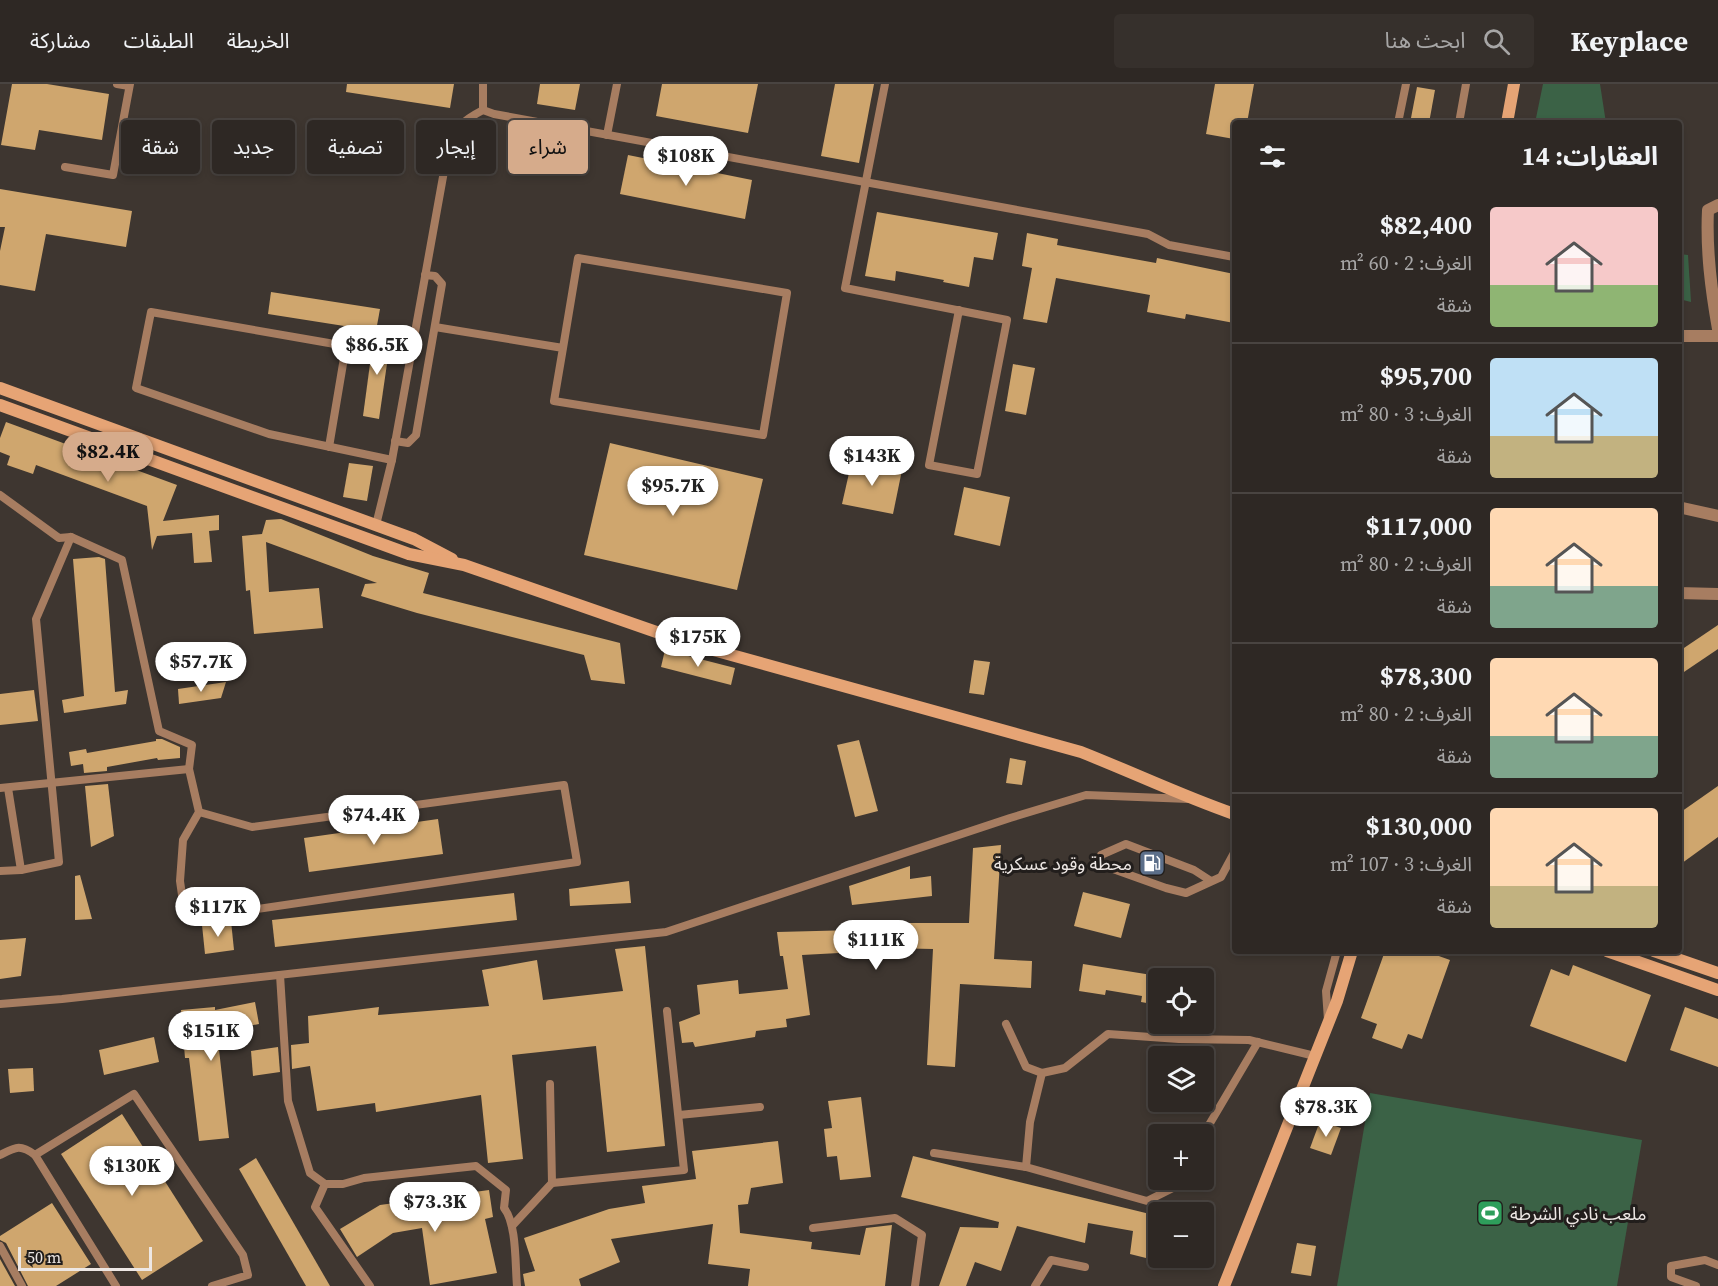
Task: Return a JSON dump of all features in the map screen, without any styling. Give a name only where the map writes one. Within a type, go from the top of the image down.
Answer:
[{"type":"street","points":[[1508,120],[1514,84]]},
{"type":"street","points":[[1718,205],[1708,210],[1706,245],[1709,283],[1718,329]]},
{"type":"street","points":[[1682,336],[1718,336]]},
{"type":"street","points":[[0,388],[414,539],[464,565]]},
{"type":"street","points":[[0,405],[409,554],[464,565],[688,643],[1081,752],[1123,768],[1192,800],[1232,813]]},
{"type":"street","points":[[1682,508],[1718,516]]},
{"type":"street","points":[[1682,593],[1718,594]]},
{"type":"street","points":[[1224,1286],[1328,1023],[1351,954]]},
{"type":"street","points":[[1615,954],[1718,990]]},
{"type":"street","points":[[1663,954],[1718,973]]},
{"type":"lane","points":[[65,167],[113,175],[130,85],[117,84]]},
{"type":"lane","points":[[483,84],[483,110]]},
{"type":"lane","points":[[607,135],[616,84]]},
{"type":"lane","points":[[885,84],[845,288],[959,310],[1007,320],[978,474],[929,465],[959,310]]},
{"type":"lane","points":[[1399,120],[1406,84]]},
{"type":"lane","points":[[1460,120],[1466,84]]},
{"type":"lane","points":[[376,525],[392,460],[448,149],[454,133],[463,121],[483,110],[494,114],[1148,234],[1169,245],[1232,257]]},
{"type":"lane","points":[[578,258],[787,292],[763,435],[554,401],[563,348],[578,258]]},
{"type":"lane","points":[[395,441],[408,443],[416,435],[442,285],[435,276],[425,275]]},
{"type":"lane","points":[[329,447],[346,346],[152,312],[136,388],[268,434],[329,447],[392,460]]},
{"type":"lane","points":[[435,327],[563,348]]},
{"type":"lane","points":[[0,495],[59,538],[71,537],[122,560],[159,731],[192,744],[189,769],[199,812],[183,840],[180,881],[185,916],[216,915],[577,862],[564,785],[252,827],[199,812]]},
{"type":"lane","points":[[0,871],[21,870],[58,862],[36,619],[71,537]]},
{"type":"lane","points":[[21,870],[4,788],[52,781],[189,769]]},
{"type":"lane","points":[[0,1004],[666,932],[1086,795],[1192,800]]},
{"type":"lane","points":[[1211,881],[1194,870],[1126,844],[1101,855],[1099,864],[1186,893],[1221,877],[1232,857]]},
{"type":"lane","points":[[1328,1023],[1326,991],[1336,954]]},
{"type":"lane","points":[[280,975],[288,1101],[310,1173],[325,1184],[343,1184],[364,1178],[476,1166],[506,1190],[504,1208],[512,1226],[518,1286]]},
{"type":"lane","points":[[512,1226],[552,1183],[684,1170],[667,1011]]},
{"type":"lane","points":[[1006,1024],[1026,1067],[1042,1073],[1065,1068],[1108,1034],[1179,1039],[1250,1040],[1315,1056]]},
{"type":"lane","points":[[1210,1124],[1258,1042]]},
{"type":"lane","points":[[1026,1167],[1030,1122],[1042,1073]]},
{"type":"lane","points":[[550,1084],[552,1183]]},
{"type":"lane","points":[[35,1155],[134,1094],[243,1255],[248,1275],[212,1286]]},
{"type":"lane","points":[[679,1115],[760,1107]]},
{"type":"lane","points":[[0,1155],[15,1147],[27,1149],[35,1155],[116,1286]]},
{"type":"lane","points":[[934,1153],[1026,1167],[1147,1201],[1169,1190]]},
{"type":"lane","points":[[325,1184],[315,1207],[370,1286]]},
{"type":"lane","points":[[813,1228],[895,1218],[922,1234],[915,1286]]},
{"type":"lane","points":[[0,1246],[22,1286]]},
{"type":"lane","points":[[1035,1286],[1051,1260],[1085,1267]]},
{"type":"lane","points":[[1696,1286],[1671,1277],[1671,1266],[1705,1260],[1718,1265]]},
{"type":"green space","points":[[1543,84],[1600,84],[1606,120],[1536,120]]},
{"type":"green space","points":[[1682,254],[1688,255],[1691,302],[1682,300]]},
{"type":"green space","name":"ملعب نادي الشرطة","points":[[1370,1093],[1642,1140],[1617,1286],[1337,1286]]},
{"type":"building","points":[[12,84],[47,84],[109,94],[102,140],[39,130],[35,150],[1,145]]},
{"type":"building","points":[[347,84],[454,84],[450,108],[346,92]]},
{"type":"building","points":[[540,84],[580,84],[575,110],[537,104]]},
{"type":"building","points":[[662,84],[758,84],[748,133],[656,116]]},
{"type":"building","points":[[835,84],[874,84],[859,163],[821,156]]},
{"type":"building","points":[[1215,84],[1254,84],[1248,120],[1232,120],[1232,139],[1206,134]]},
{"type":"building","points":[[1417,87],[1435,90],[1430,120],[1411,120]]},
{"type":"building","points":[[628,155],[752,180],[745,219],[620,194]]},
{"type":"building","points":[[0,189],[132,211],[126,247],[46,234],[35,291],[0,285],[0,251],[5,227],[0,227]]},
{"type":"building","points":[[877,212],[998,233],[993,260],[974,257],[969,287],[896,271],[895,281],[865,276]]},
{"type":"building","points":[[1027,233],[1058,239],[1057,245],[1156,263],[1157,258],[1232,274],[1232,323],[1186,314],[1185,319],[1147,312],[1150,295],[1056,278],[1047,323],[1023,319],[1032,268],[1022,266]]},
{"type":"building","points":[[271,292],[380,309],[376,331],[268,314]]},
{"type":"building","points":[[374,334],[391,336],[379,419],[363,416]]},
{"type":"building","points":[[1013,364],[1035,368],[1026,415],[1005,411]]},
{"type":"building","points":[[6,422],[177,485],[163,521],[219,515],[219,530],[209,531],[212,562],[194,563],[192,533],[157,536],[152,550],[147,506],[36,465],[33,474],[7,465],[10,456],[0,452],[0,438]]},
{"type":"building","points":[[610,443],[763,479],[737,590],[584,555]]},
{"type":"building","points":[[852,460],[902,470],[893,514],[842,504]]},
{"type":"building","points":[[349,463],[373,466],[367,501],[343,497]]},
{"type":"building","points":[[964,487],[1010,497],[1000,546],[954,535]]},
{"type":"building","points":[[281,519],[373,556],[429,573],[423,593],[620,643],[625,684],[591,680],[584,655],[417,613],[361,596],[365,584],[377,583],[266,542],[269,592],[319,588],[323,628],[254,634],[250,590],[246,591],[242,536],[262,534],[266,520]]},
{"type":"building","points":[[99,557],[105,559],[115,692],[128,690],[126,704],[64,713],[62,700],[84,696],[73,559]]},
{"type":"building","points":[[1718,625],[1718,649],[1682,673],[1682,649]]},
{"type":"building","points":[[665,650],[735,668],[731,685],[661,667]]},
{"type":"building","points":[[974,660],[990,662],[984,695],[969,693]]},
{"type":"building","points":[[226,682],[221,698],[179,704],[178,689]]},
{"type":"building","points":[[34,690],[38,721],[0,725],[0,694]]},
{"type":"building","points":[[156,739],[162,739],[180,747],[180,758],[158,760],[157,758],[107,767],[107,771],[84,773],[83,764],[71,766],[69,752],[86,749],[87,753],[156,741]]},
{"type":"building","points":[[859,740],[878,811],[855,817],[837,745]]},
{"type":"building","points":[[1010,758],[1026,761],[1022,785],[1006,783]]},
{"type":"building","points":[[108,784],[114,836],[91,847],[85,786]]},
{"type":"building","points":[[1718,786],[1718,837],[1682,863],[1682,811]]},
{"type":"building","points":[[438,819],[443,854],[309,872],[304,838]]},
{"type":"building","points":[[1001,845],[994,959],[1032,961],[1031,988],[960,984],[955,1067],[927,1065],[933,949],[840,947],[839,953],[802,955],[810,1015],[786,1019],[787,1027],[756,1031],[755,1037],[695,1047],[693,1042],[682,1043],[679,1022],[700,1014],[697,985],[738,980],[739,994],[788,989],[777,932],[855,930],[854,923],[969,923],[973,848]]},
{"type":"building","points":[[910,866],[910,879],[931,876],[932,896],[852,905],[849,886]]},
{"type":"building","points":[[80,875],[92,919],[75,920],[75,876]]},
{"type":"building","points":[[629,881],[631,903],[570,906],[569,889]]},
{"type":"building","points":[[1083,892],[1130,904],[1121,938],[1074,926]]},
{"type":"building","points":[[514,893],[517,920],[275,947],[272,920]]},
{"type":"building","points":[[231,921],[234,950],[205,954],[202,925]]},
{"type":"building","points":[[26,938],[21,976],[0,979],[0,940]]},
{"type":"building","points":[[645,946],[665,1146],[607,1152],[596,1046],[512,1055],[523,1159],[488,1163],[481,1095],[376,1112],[375,1103],[317,1111],[310,1066],[292,1069],[291,1045],[309,1043],[308,1016],[379,1007],[378,1015],[489,1006],[482,970],[537,960],[543,1000],[623,991],[615,949]]},
{"type":"building","points":[[1384,954],[1436,954],[1450,960],[1422,1039],[1408,1034],[1402,1049],[1372,1038],[1377,1024],[1361,1018]]},
{"type":"building","points":[[1083,964],[1148,974],[1148,1003],[1141,1002],[1142,996],[1106,990],[1105,995],[1079,991]]},
{"type":"building","points":[[1573,965],[1651,995],[1626,1062],[1530,1026],[1551,969],[1569,976]]},
{"type":"building","points":[[255,1002],[259,1024],[217,1032],[229,1138],[199,1141],[189,1058],[185,1058],[181,1010],[215,1007],[215,1010]]},
{"type":"building","points":[[1685,1007],[1718,1019],[1718,1067],[1670,1050]]},
{"type":"building","points":[[154,1037],[159,1062],[104,1075],[99,1050]]},
{"type":"building","points":[[278,1047],[280,1072],[253,1076],[251,1051]]},
{"type":"building","points":[[33,1068],[34,1091],[10,1093],[8,1069]]},
{"type":"building","points":[[861,1097],[871,1177],[840,1180],[837,1156],[827,1157],[824,1129],[832,1128],[828,1101]]},
{"type":"building","points":[[122,1114],[203,1241],[142,1280],[61,1154]]},
{"type":"building","points":[[1320,1121],[1341,1128],[1331,1155],[1310,1148]]},
{"type":"building","points":[[778,1141],[783,1183],[751,1188],[748,1204],[738,1205],[740,1233],[812,1242],[811,1249],[860,1255],[866,1228],[892,1225],[885,1286],[748,1286],[750,1269],[708,1264],[713,1224],[611,1239],[620,1262],[579,1279],[581,1286],[525,1286],[523,1274],[535,1271],[524,1238],[609,1209],[645,1203],[642,1186],[696,1179],[692,1151]]},
{"type":"building","points":[[913,1156],[1148,1214],[1148,1258],[1130,1254],[1133,1231],[1088,1223],[1085,1243],[1017,1226],[1001,1271],[975,1262],[966,1286],[939,1286],[960,1227],[998,1228],[999,1222],[901,1197]]},
{"type":"building","points":[[256,1158],[330,1286],[306,1286],[239,1169]]},
{"type":"building","points":[[489,1190],[493,1217],[485,1219],[497,1273],[430,1285],[422,1228],[393,1233],[357,1257],[340,1229],[380,1205]]},
{"type":"building","points":[[52,1203],[91,1264],[56,1286],[28,1286],[6,1243],[0,1240],[0,1236]]},
{"type":"building","points":[[1297,1243],[1316,1246],[1311,1276],[1291,1273]]},
{"type":"building","points":[[0,1259],[15,1286],[0,1286]]},
{"type":"place","name":"محطة وقود عسكرية","points":[[1152,863]]},
{"type":"place","name":"ملعب نادي الشرطة","points":[[1490,1213]]}]
